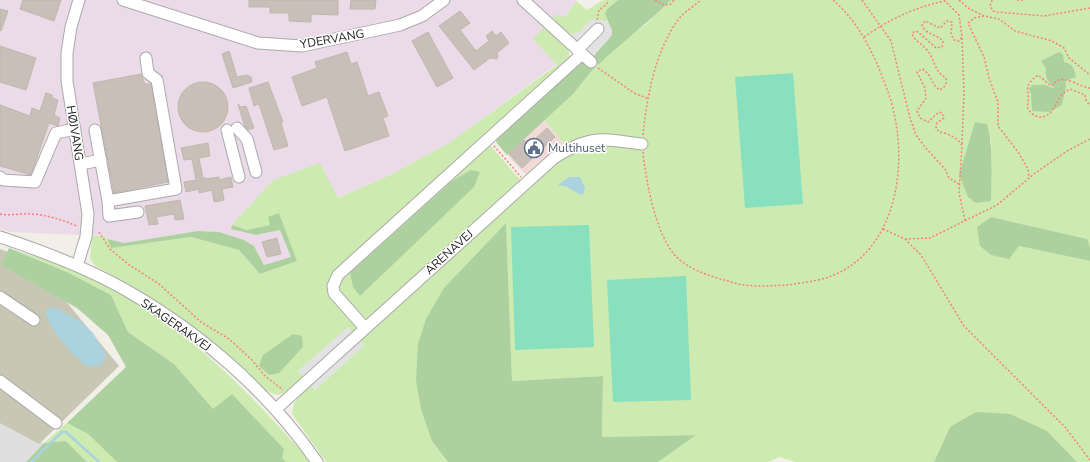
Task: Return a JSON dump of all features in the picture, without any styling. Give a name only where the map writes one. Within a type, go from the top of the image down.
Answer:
[{"type":"street","name":"HØJVANG","points":[[77,266],[86,230],[88,214],[67,81],[67,53],[71,27],[79,0]]},
{"type":"street","name":"YDERVANG","points":[[123,0],[258,43],[302,46],[400,25],[422,16],[444,0]]},
{"type":"street","points":[[524,1],[590,62]]},
{"type":"street","points":[[365,328],[334,293],[333,286],[338,275],[488,139],[580,52],[598,29]]},
{"type":"street","points":[[108,201],[176,189],[157,80],[148,73],[146,58]]},
{"type":"street","points":[[0,177],[2,180],[35,182],[56,133],[75,129]]},
{"type":"street","points":[[239,177],[232,129],[247,139],[256,172]]},
{"type":"street","points":[[95,130],[108,201],[109,216],[138,212]]},
{"type":"street","name":"ARENAVEJ","points":[[276,409],[554,158],[583,142],[603,139],[642,144]]},
{"type":"street","points":[[80,164],[101,160]]},
{"type":"street","name":"SKAGERAKVEJ","points":[[0,237],[77,266],[124,289],[180,325],[233,366],[276,409],[317,462]]},
{"type":"street","points":[[0,297],[34,320]]},
{"type":"street","points":[[0,381],[56,423]]},
{"type":"path","points":[[598,29],[596,22],[599,10],[607,4],[607,0]]},
{"type":"path","points":[[655,0],[664,4],[670,4],[674,0]]},
{"type":"path","points":[[701,0],[679,19],[666,39],[647,98],[642,144],[650,194],[665,242],[674,254],[688,266],[710,276],[738,284],[763,287],[798,284],[829,277],[849,266],[867,251],[883,229],[893,200],[899,172],[898,129],[891,101],[881,70],[863,38],[853,22],[833,0]]},
{"type":"path","points":[[862,0],[890,41],[910,118],[916,135],[945,169],[949,178],[960,184]]},
{"type":"path","points":[[863,38],[881,26],[919,6],[944,0],[959,15],[962,37],[964,93],[960,193],[965,220]]},
{"type":"path","points":[[959,0],[968,8],[984,16],[999,19],[1015,31],[1052,41],[1064,48],[1069,58],[1090,75]]},
{"type":"path","points":[[992,0],[990,6],[993,11],[1044,16],[1090,8]]},
{"type":"path","points":[[1017,0],[1025,0]]},
{"type":"path","points":[[984,16],[974,18],[968,23],[984,57],[989,78],[998,102],[998,126],[1018,152],[1028,169],[1029,178]]},
{"type":"path","points":[[962,37],[959,41],[954,40],[951,34],[952,22],[948,21],[940,28],[925,21],[922,25],[927,33],[939,37],[943,42],[942,47],[936,48],[918,32],[912,34],[914,39],[928,51],[937,72],[946,78],[947,82],[945,87],[940,90],[933,86],[926,71],[922,69],[917,72],[925,88],[926,98],[917,111],[920,118],[928,122],[939,112],[942,113],[944,118],[937,123],[936,128],[939,132],[960,141],[962,146]]},
{"type":"path","points":[[590,62],[634,94],[647,98]]},
{"type":"path","points":[[1090,88],[1082,88],[1067,80],[1059,80],[1051,86],[1038,76],[1028,85],[1026,90],[1029,101],[1027,107],[1030,113],[1034,116],[1045,116],[1050,114],[1057,100],[1070,89],[1086,95],[1086,100],[1090,106]]},
{"type":"path","points":[[488,139],[526,183]]},
{"type":"path","points":[[905,239],[930,238],[997,204],[1029,178],[1067,151],[1090,139]]},
{"type":"path","points":[[0,214],[9,216],[30,214],[49,215],[86,230]]},
{"type":"path","points":[[883,229],[905,239],[921,255],[964,326],[1065,427],[1090,460]]},
{"type":"path","points":[[99,232],[110,249],[128,264],[159,284],[201,322],[229,339],[252,360],[264,375],[292,395]]},
{"type":"shaded area","points":[[0,0],[577,0],[565,17],[557,64],[449,143],[390,175],[337,198],[273,180],[231,229],[256,235],[280,230],[291,257],[264,265],[254,246],[219,232],[198,231],[124,243],[107,239],[105,236],[10,232],[0,229]]},
{"type":"shaded area","points":[[594,19],[608,22],[612,30],[612,35],[593,57],[564,33],[573,34],[582,31],[588,22]]},
{"type":"shaded area","points":[[544,120],[567,147],[530,177],[524,173],[507,155]]},
{"type":"shaded area","points":[[0,249],[33,261],[119,366],[39,444],[0,423]]},
{"type":"shaded area","points":[[348,327],[353,333],[304,378],[298,371]]},
{"type":"shaded area","points":[[359,340],[364,345],[315,390],[310,384]]},
{"type":"shaded area","points":[[0,416],[44,443],[27,462],[0,462]]},
{"type":"green space","points":[[603,0],[618,0],[607,9],[605,14],[608,22],[596,20],[591,21],[588,22],[579,32],[570,34],[561,30],[550,21],[557,14],[565,17],[576,1],[587,10]]},
{"type":"green space","points":[[618,0],[671,0],[598,65],[593,57],[611,34],[609,23],[605,14],[607,9]]},
{"type":"green space","points":[[671,0],[1090,0],[1090,248],[1086,239],[991,217],[1019,246],[1090,261],[1090,462],[1077,462],[1047,431],[950,427],[934,462],[796,462],[779,457],[768,462],[658,462],[695,435],[602,437],[603,376],[512,381],[506,224],[432,441],[448,462],[326,462],[292,414],[294,403],[310,384],[315,390],[364,345],[359,340],[570,151],[544,120],[573,94],[594,68],[624,40],[645,25]],"holes":[[[975,123],[991,139],[992,167],[959,174]]]},
{"type":"green space","points":[[545,26],[566,45],[570,55],[569,60],[484,138],[521,181],[353,333],[348,328],[298,371],[304,378],[284,393],[277,395],[267,391],[235,360],[185,320],[134,287],[95,266],[90,258],[92,236],[105,236],[111,248],[191,237],[239,250],[260,274],[297,261],[279,213],[270,225],[247,230],[232,225],[273,180],[320,163],[338,198],[390,175],[449,143],[557,65],[533,39]]},
{"type":"green space","points":[[1059,52],[1063,55],[1064,62],[1073,67],[1076,77],[1065,81],[1066,86],[1062,105],[1049,112],[1032,111],[1031,94],[1029,89],[1032,85],[1045,85],[1053,88],[1054,86],[1047,78],[1046,68],[1041,61]]},
{"type":"green space","points":[[574,62],[588,63],[594,68],[573,94],[507,155],[496,142],[497,138]]},
{"type":"green space","points":[[793,73],[803,204],[745,208],[735,77]]},
{"type":"green space","points":[[975,122],[987,124],[991,143],[992,162],[991,201],[976,203],[968,197],[959,174]]},
{"type":"green space","points":[[471,170],[480,172],[474,187],[360,296],[353,287],[350,273],[452,181]]},
{"type":"green space","points":[[279,213],[297,261],[260,274],[239,250],[191,237],[111,248],[107,239],[124,243],[198,231],[219,232],[244,240],[254,246],[264,265],[291,257],[280,230],[256,235],[231,229],[232,225],[247,230],[270,225],[268,217]]},
{"type":"green space","points":[[991,217],[1087,239],[1090,248],[1090,261],[1019,246],[1009,259],[991,255],[980,246],[977,227]]},
{"type":"green space","points":[[506,223],[512,381],[603,376],[602,437],[696,435],[658,462],[448,462],[432,441],[421,409],[416,380],[418,344],[426,319],[444,288]]},
{"type":"green space","points":[[589,225],[594,347],[515,350],[511,227]]},
{"type":"green space","points":[[9,248],[70,268],[86,275],[126,297],[154,315],[203,352],[225,372],[247,393],[311,462],[286,462],[213,410],[174,364],[128,332],[111,295],[69,273]]},
{"type":"green space","points":[[9,248],[69,273],[111,295],[128,332],[174,364],[213,409],[232,394],[284,449],[282,458],[286,462],[117,462],[88,434],[67,423],[126,367],[108,335],[77,308],[1,265]]},
{"type":"green space","points":[[686,276],[691,400],[613,402],[607,280]]},
{"type":"green space","points":[[293,334],[302,336],[303,347],[279,373],[269,375],[259,366],[263,355]]},
{"type":"green space","points":[[976,412],[1010,414],[1047,431],[1077,462],[934,462],[950,427]]},
{"type":"green space","points":[[67,423],[88,434],[117,462],[87,462],[66,441],[44,443]]},
{"type":"green space","points":[[66,441],[87,462],[26,462],[44,443]]},
{"type":"water","points":[[569,177],[580,177],[585,187],[584,193],[581,195],[567,187],[558,185]]},
{"type":"water","points":[[55,307],[83,323],[93,333],[106,355],[104,361],[99,366],[86,365],[68,349],[56,333],[46,312],[50,308]]},
{"type":"building","points":[[23,0],[61,0],[54,21],[20,9]]},
{"type":"building","points":[[249,0],[338,0],[338,15],[311,14],[311,22],[289,21],[289,13],[270,13],[270,7],[249,7]]},
{"type":"building","points":[[351,0],[376,0],[375,9],[350,9]]},
{"type":"building","points":[[0,9],[8,11],[1,31],[0,30]]},
{"type":"building","points":[[460,11],[470,23],[460,30],[476,51],[489,41],[486,36],[492,31],[496,36],[501,32],[509,43],[497,53],[497,59],[490,58],[474,70],[439,26]]},
{"type":"building","points":[[428,32],[453,78],[437,87],[412,41]]},
{"type":"building","points":[[0,46],[36,58],[26,90],[0,82]]},
{"type":"building","points":[[229,51],[237,77],[247,75],[251,77],[252,82],[233,88],[222,54]]},
{"type":"building","points":[[347,52],[351,64],[357,62],[368,96],[379,92],[388,116],[383,118],[389,136],[345,151],[327,97],[302,106],[292,77],[317,68],[315,62]]},
{"type":"building","points":[[141,74],[145,84],[151,84],[168,182],[114,193],[93,83]]},
{"type":"building","points":[[203,82],[212,84],[221,89],[226,98],[228,107],[226,116],[221,125],[212,130],[203,132],[194,130],[185,125],[180,116],[178,107],[180,98],[185,89],[194,84]]},
{"type":"building","points":[[268,82],[283,122],[281,123],[288,146],[274,150],[259,104],[254,106],[249,88]]},
{"type":"building","points":[[46,93],[52,95],[52,98],[58,100],[54,115],[60,118],[58,126],[49,123],[31,175],[0,166],[0,105],[30,116],[32,108],[40,111]]},
{"type":"building","points":[[238,104],[241,107],[246,106],[254,128],[248,130],[245,127]]},
{"type":"building","name":"Multihuset","points":[[547,128],[555,137],[522,168],[509,154],[524,140],[529,145]]},
{"type":"building","points":[[208,143],[210,156],[199,158],[203,178],[219,177],[219,180],[231,177],[233,187],[222,189],[224,200],[214,202],[212,190],[199,193],[199,189],[186,192],[184,182],[196,180],[192,159],[184,160],[181,148]]},
{"type":"building","points":[[180,200],[184,219],[175,220],[174,214],[156,217],[158,224],[149,225],[145,206]]},
{"type":"building","points":[[277,238],[281,254],[267,257],[262,242]]},
{"type":"waterway","points":[[31,462],[62,432],[66,432],[99,462]]},
{"type":"place","name":"Multihuset","points":[[534,148]]}]
